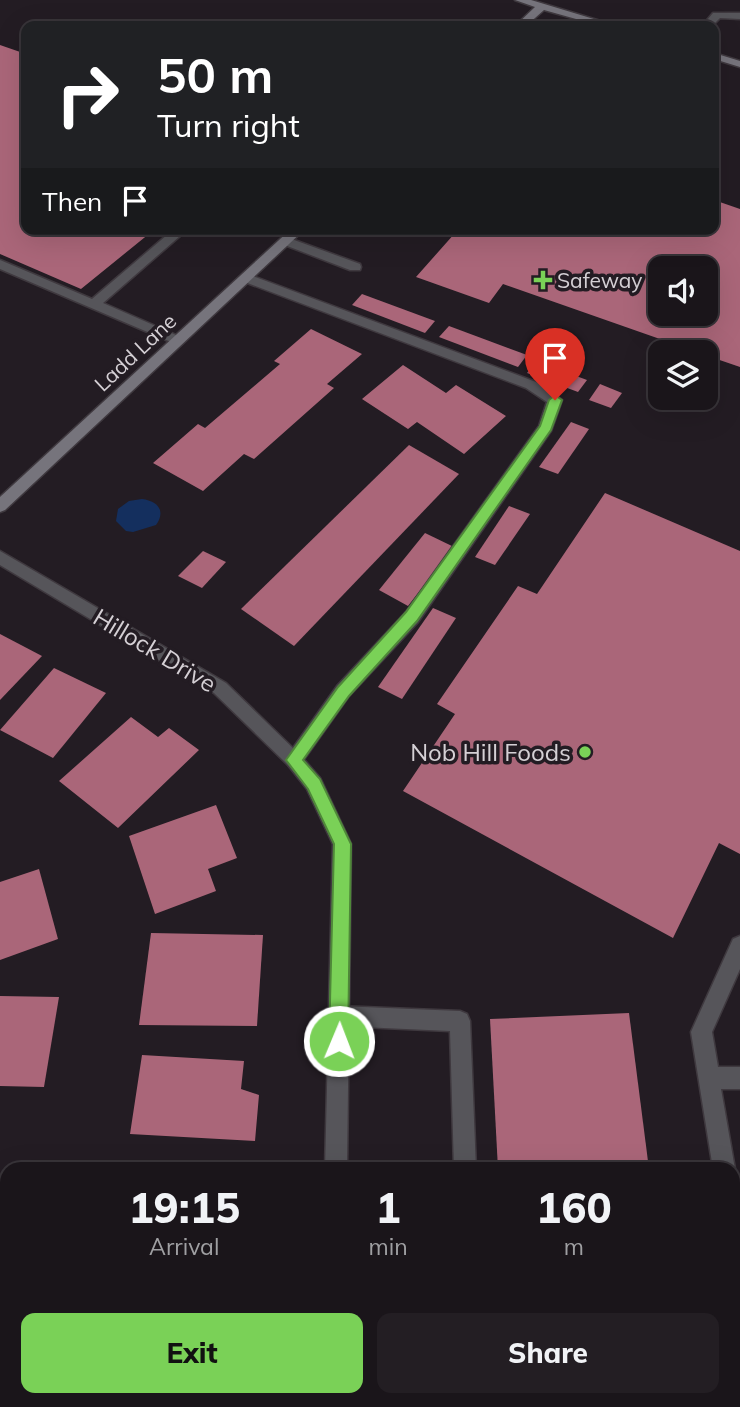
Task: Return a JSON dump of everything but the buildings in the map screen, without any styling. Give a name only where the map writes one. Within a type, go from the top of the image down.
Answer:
[{"type":"street","points":[[520,0],[545,3],[597,21]]},
{"type":"street","points":[[525,21],[545,3]]},
{"type":"street","points":[[712,21],[717,15],[740,16]]},
{"type":"street","points":[[719,58],[740,64]]},
{"type":"street","points":[[94,304],[175,235]]},
{"type":"street","name":"Ladd Lane","points":[[0,506],[292,235]]},
{"type":"street","points":[[286,241],[355,267]]},
{"type":"street","points":[[0,264],[178,341]]},
{"type":"street","points":[[247,278],[531,385],[555,400],[546,427],[412,617],[344,691],[294,760]]},
{"type":"street","name":"Hillock Drive","points":[[0,557],[220,688],[294,760],[314,784],[342,844],[336,1162]]},
{"type":"street","points":[[723,1162],[701,1032],[740,946]]},
{"type":"street","points":[[339,1016],[460,1021],[464,1162]]},
{"type":"street","points":[[709,1078],[740,1078]]},
{"type":"water","points":[[142,499],[156,504],[160,511],[159,520],[156,525],[133,532],[126,531],[116,521],[118,509],[129,501]]},
{"type":"place","name":"Safeway","points":[[543,280]]},
{"type":"place","name":"Nob Hill Foods","points":[[585,752]]},
{"type":"route","points":[[339,1041],[342,844],[314,784],[294,760],[344,691],[412,617],[546,427],[555,400]]}]
